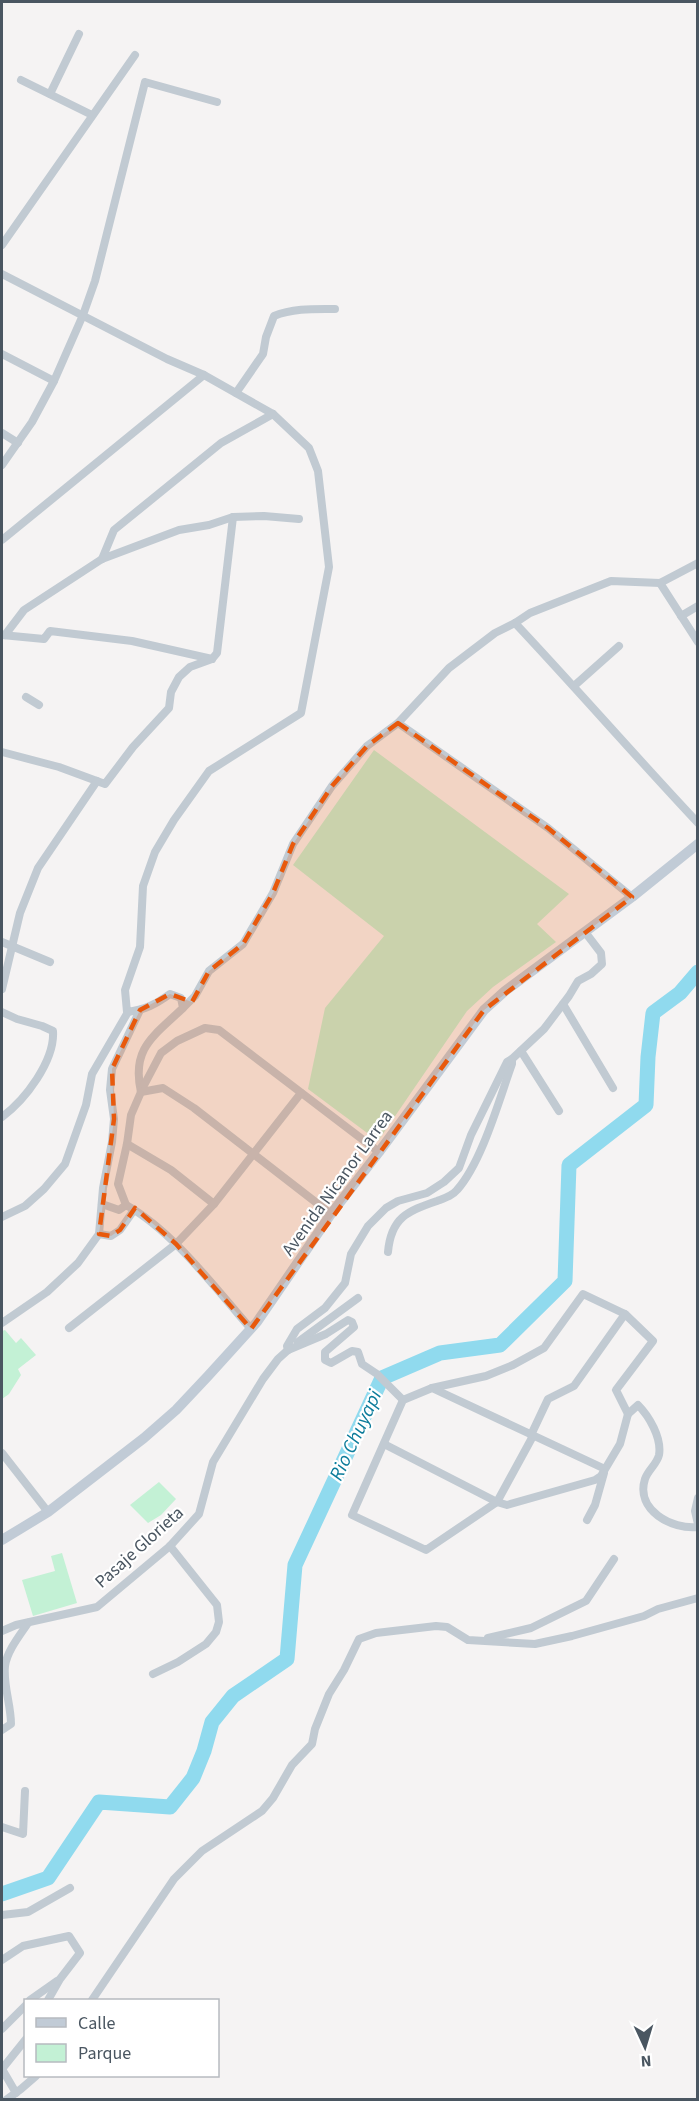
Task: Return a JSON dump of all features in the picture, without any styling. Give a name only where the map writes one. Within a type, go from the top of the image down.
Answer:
[{"type":"main road","name":"Avenida Nicanor Larrea","points":[[2,1540],[48,1512],[144,1438],[176,1410],[251,1329],[331,1214],[380,1152],[484,1010],[505,991],[632,897],[698,844]]},
{"type":"street","points":[[50,94],[79,34]]},
{"type":"street","points":[[2,245],[135,55]]},
{"type":"street","points":[[21,80],[92,115]]},
{"type":"street","points":[[2,465],[32,422],[54,381],[83,315],[95,281],[145,82],[217,102]]},
{"type":"street","points":[[2,274],[167,359],[204,375],[273,414],[309,448],[318,471],[329,567],[301,713],[209,771],[174,820],[155,852],[143,886],[140,947],[124,990],[125,1006],[128,1012]]},
{"type":"street","points":[[236,393],[263,354],[266,336],[274,316],[284,312],[335,309]]},
{"type":"street","points":[[2,354],[54,381]]},
{"type":"street","points":[[2,540],[204,375]]},
{"type":"street","points":[[102,559],[114,530],[221,443],[273,414]]},
{"type":"street","points":[[2,433],[18,443]]},
{"type":"street","points":[[3,635],[24,610],[102,559],[179,530],[209,525],[233,517],[264,516],[299,519]]},
{"type":"street","points":[[2,752],[59,766],[105,784],[133,747],[169,708],[171,692],[179,677],[190,667],[212,659],[217,653],[233,517]]},
{"type":"street","points":[[141,1092],[138,1075],[141,1054],[154,1034],[195,996],[209,971],[243,944],[273,893],[292,844],[332,786],[367,746],[398,723],[449,668],[495,633],[530,613],[611,580],[660,583],[698,563]]},
{"type":"street","points":[[660,583],[698,642]]},
{"type":"street","points":[[681,616],[698,606]]},
{"type":"street","points":[[515,623],[698,823]]},
{"type":"street","points":[[3,635],[44,639],[50,631],[132,641],[212,659]]},
{"type":"street","points":[[574,686],[619,646]]},
{"type":"street","points":[[26,697],[39,705]]},
{"type":"street","points":[[398,723],[548,828],[632,897]]},
{"type":"street","points":[[2,988],[20,913],[38,868],[97,781]]},
{"type":"street","points":[[288,1350],[287,1347],[297,1329],[325,1308],[345,1283],[351,1254],[368,1226],[386,1208],[427,1193],[459,1168],[471,1135],[507,1062],[544,1029],[578,981],[591,974],[602,964],[601,953],[585,932]]},
{"type":"street","points":[[2,942],[50,962]]},
{"type":"street","points":[[128,1012],[154,1006],[170,994],[181,998],[183,1008]]},
{"type":"street","points":[[563,1004],[613,1088]]},
{"type":"street","points":[[2,1323],[47,1292],[78,1263],[99,1234],[114,1119],[110,1090],[112,1069],[140,1010]]},
{"type":"street","points":[[2,1012],[53,1031],[54,1041],[46,1062],[23,1098],[2,1117]]},
{"type":"street","points":[[2,1217],[25,1206],[44,1189],[65,1164],[86,1105],[92,1074],[128,1012]]},
{"type":"street","points":[[251,1329],[176,1244],[142,1214],[130,1207],[118,1184],[128,1144],[131,1115],[161,1053],[177,1041],[205,1028],[219,1030],[380,1152]]},
{"type":"street","points":[[521,1051],[559,1111]]},
{"type":"street","points":[[388,1252],[389,1239],[394,1227],[405,1214],[449,1197],[457,1190],[472,1168],[512,1059]]},
{"type":"street","points":[[141,1092],[163,1088],[194,1108],[331,1214]]},
{"type":"street","points":[[69,1328],[176,1244],[214,1204],[301,1093]]},
{"type":"street","points":[[128,1144],[171,1170],[214,1204]]},
{"type":"street","points":[[102,1204],[119,1210],[130,1207]]},
{"type":"street","points":[[99,1234],[111,1236],[120,1230],[130,1207]]},
{"type":"street","points":[[625,1314],[574,1386],[548,1399],[497,1502],[426,1550],[352,1515],[403,1400],[432,1388],[486,1376],[513,1365],[544,1348],[583,1294],[625,1314],[653,1341],[616,1390],[628,1414]]},
{"type":"street","points":[[288,1350],[309,1332],[358,1299]]},
{"type":"street","points":[[288,1350],[326,1334],[348,1320],[352,1322],[354,1328],[326,1352],[325,1360],[332,1363],[352,1351],[358,1352],[362,1364],[377,1374],[403,1400]]},
{"type":"street","name":"Pasaje Glorieta","points":[[2,1631],[97,1607],[170,1546],[199,1514],[213,1462],[278,1359],[288,1350]]},
{"type":"street","points":[[432,1388],[605,1469]]},
{"type":"street","points":[[384,1444],[507,1505],[595,1480],[601,1476],[620,1444],[628,1414],[638,1405],[648,1415],[658,1440],[659,1455],[646,1476],[643,1487],[645,1500],[656,1515],[671,1524],[688,1528],[698,1525],[695,1511],[698,1498]]},
{"type":"street","points":[[2,1453],[48,1512]]},
{"type":"street","points":[[587,1520],[595,1505],[605,1469]]},
{"type":"street","points":[[153,1674],[206,1644],[216,1632],[219,1622],[218,1605],[170,1546]]},
{"type":"street","points":[[479,1640],[531,1628],[586,1601],[614,1559]]},
{"type":"street","points":[[93,1999],[174,1879],[202,1851],[262,1811],[273,1798],[292,1765],[312,1744],[329,1694],[359,1639],[376,1633],[436,1626],[447,1627],[468,1640],[535,1644],[644,1616],[698,1598]]},
{"type":"street","points":[[2,1730],[11,1724],[5,1665],[28,1623]]},
{"type":"street","points":[[2,1827],[23,1834],[25,1791]]},
{"type":"street","points":[[2,1915],[28,1912],[70,1888]]},
{"type":"street","points":[[2,1960],[23,1946],[69,1936],[80,1953],[49,1999]]},
{"type":"street","points":[[33,1999],[60,1980]]},
{"type":"street","points":[[2,2029],[24,2007]]},
{"type":"street","points":[[16,2093],[2,2069],[24,2042]]},
{"type":"street","points":[[6,2100],[35,2077]]},
{"type":"highlighted area","points":[[398,723],[548,828],[632,897],[484,1010],[251,1329],[176,1244],[135,1208],[120,1230],[111,1236],[99,1234],[114,1119],[112,1069],[140,1010],[170,994],[192,1002],[209,971],[243,944],[273,893],[293,844],[332,786],[367,746]]},
{"type":"green space","points":[[374,750],[569,894],[537,924],[556,942],[493,987],[467,1011],[378,1141],[308,1089],[325,1008],[384,936],[293,865]]},
{"type":"green space","points":[[5,1330],[16,1343],[21,1338],[36,1355],[18,1369],[21,1375],[9,1394],[2,1399],[2,1331]]},
{"type":"green space","points":[[159,1482],[176,1499],[161,1515],[148,1523],[130,1505]]},
{"type":"green space","points":[[62,1553],[77,1603],[33,1616],[22,1580],[55,1571],[51,1556]]},
{"type":"waterway","name":"Rio Chuyapi","points":[[2,1894],[48,1878],[99,1802],[170,1807],[193,1778],[212,1722],[233,1696],[287,1659],[295,1565],[382,1378],[440,1353],[500,1345],[565,1281],[569,1165],[646,1105],[653,1013],[680,993],[698,972]]}]
